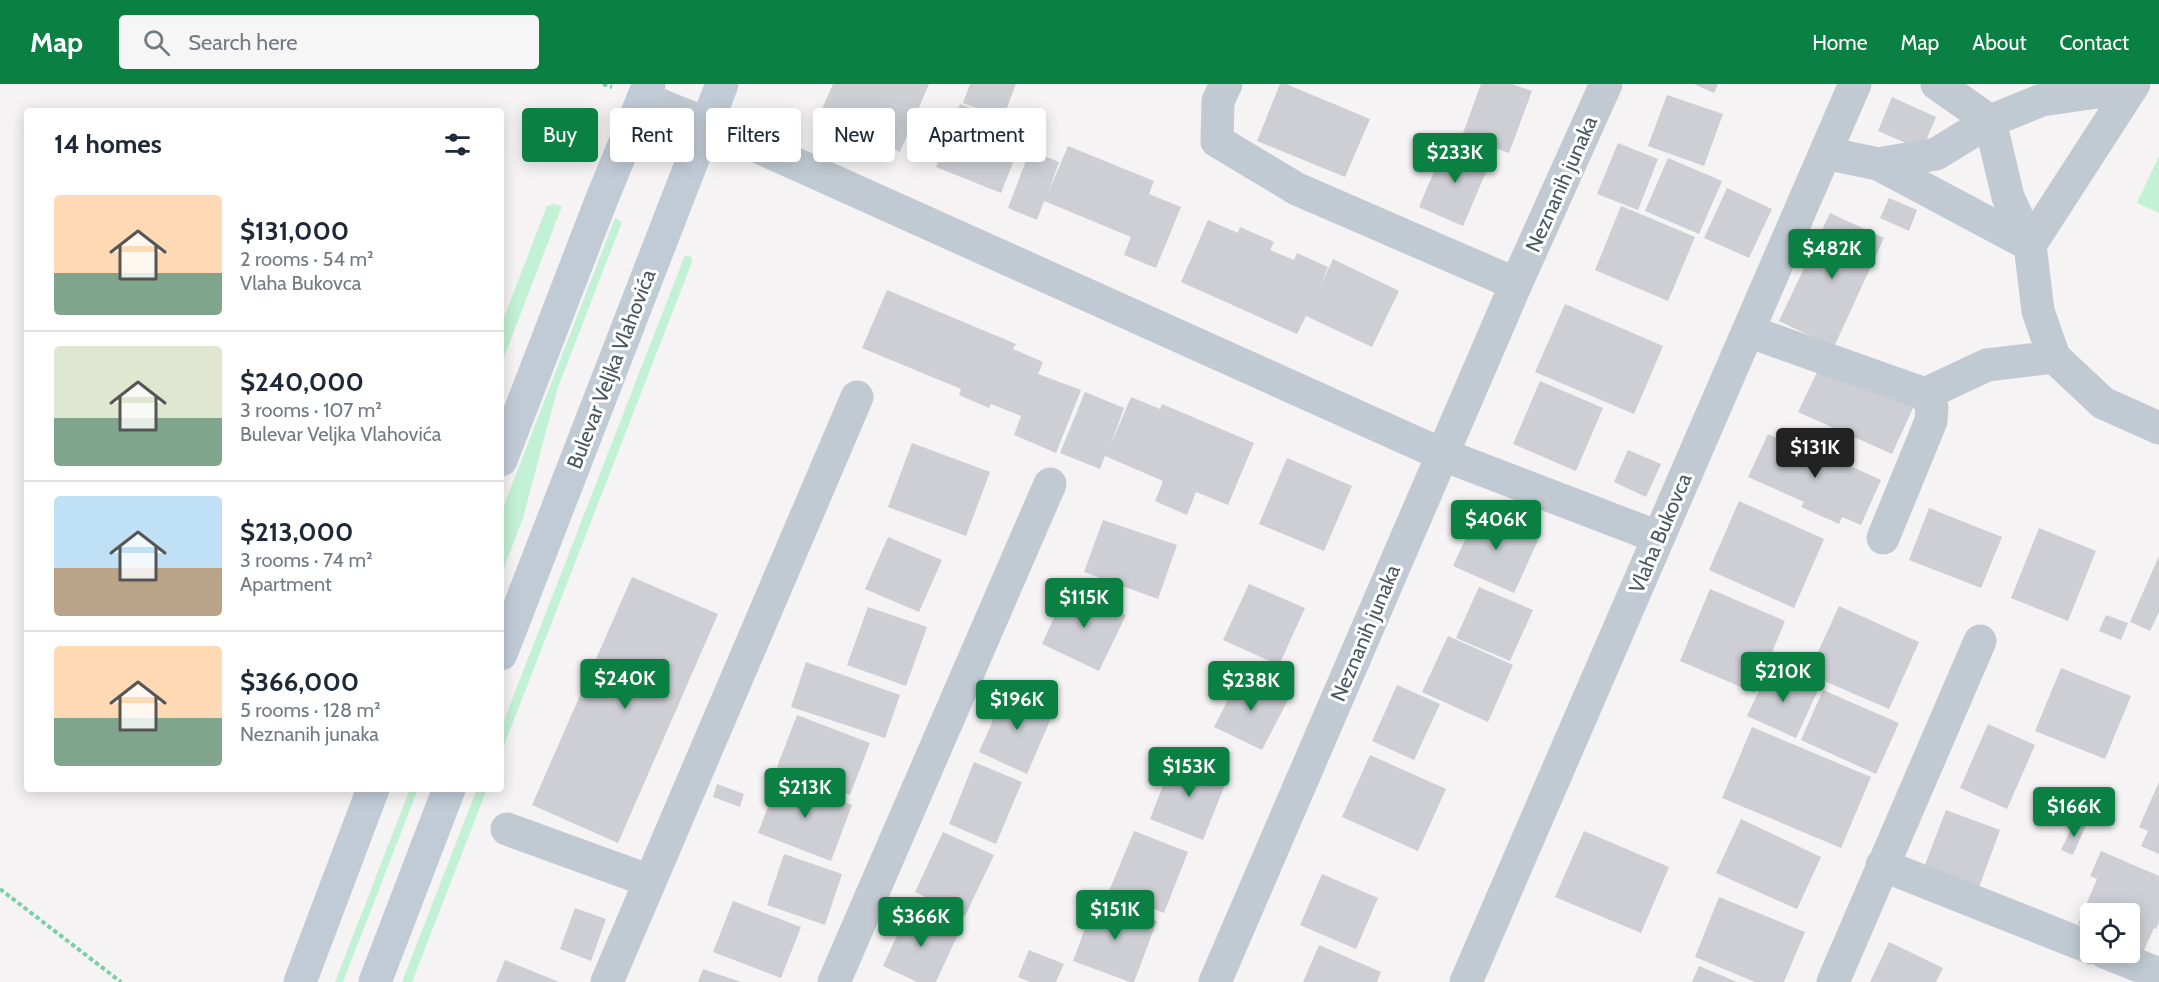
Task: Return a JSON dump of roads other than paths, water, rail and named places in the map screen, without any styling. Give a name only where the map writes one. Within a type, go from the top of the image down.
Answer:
[{"type":"main road","name":"Bulevar Veljka Vlahovića","points":[[713,108],[722,84]]},
{"type":"main road","points":[[504,452],[646,91]]},
{"type":"main road","name":"Bulevar Veljka Vlahovića","points":[[504,646],[706,127]]},
{"type":"main road","points":[[300,982],[372,792]]},
{"type":"main road","points":[[375,982],[448,792]]},
{"type":"street","points":[[1226,84],[1218,101],[1217,141],[1297,189],[1516,284]]},
{"type":"street","name":"Neznanih junaka","points":[[1215,982],[1516,284],[1606,84]]},
{"type":"street","name":"Vlaha Bukovca","points":[[1466,982],[1855,84]]},
{"type":"street","points":[[1937,84],[2009,105],[2133,86]]},
{"type":"street","points":[[2030,246],[2133,86]]},
{"type":"street","points":[[646,91],[706,123]]},
{"type":"street","points":[[1878,164],[1936,154],[2009,105]]},
{"type":"street","points":[[2009,105],[2008,197],[2030,246],[2037,311],[2054,357],[2103,403],[2159,428]]},
{"type":"street","points":[[1825,153],[1878,164],[2030,246]]},
{"type":"street","points":[[792,162],[1442,454],[1658,537]]},
{"type":"street","points":[[1748,331],[1925,394],[1932,407],[1931,421],[1883,538]]},
{"type":"street","points":[[1925,394],[1987,365],[2054,357]]},
{"type":"street","points":[[607,982],[857,397]]},
{"type":"street","points":[[834,982],[1050,484]]},
{"type":"street","points":[[1833,982],[1980,641]]},
{"type":"street","points":[[507,830],[650,881]]},
{"type":"street","points":[[1882,865],[2080,944]]},
{"type":"street","points":[[2132,963],[2159,974]]}]
